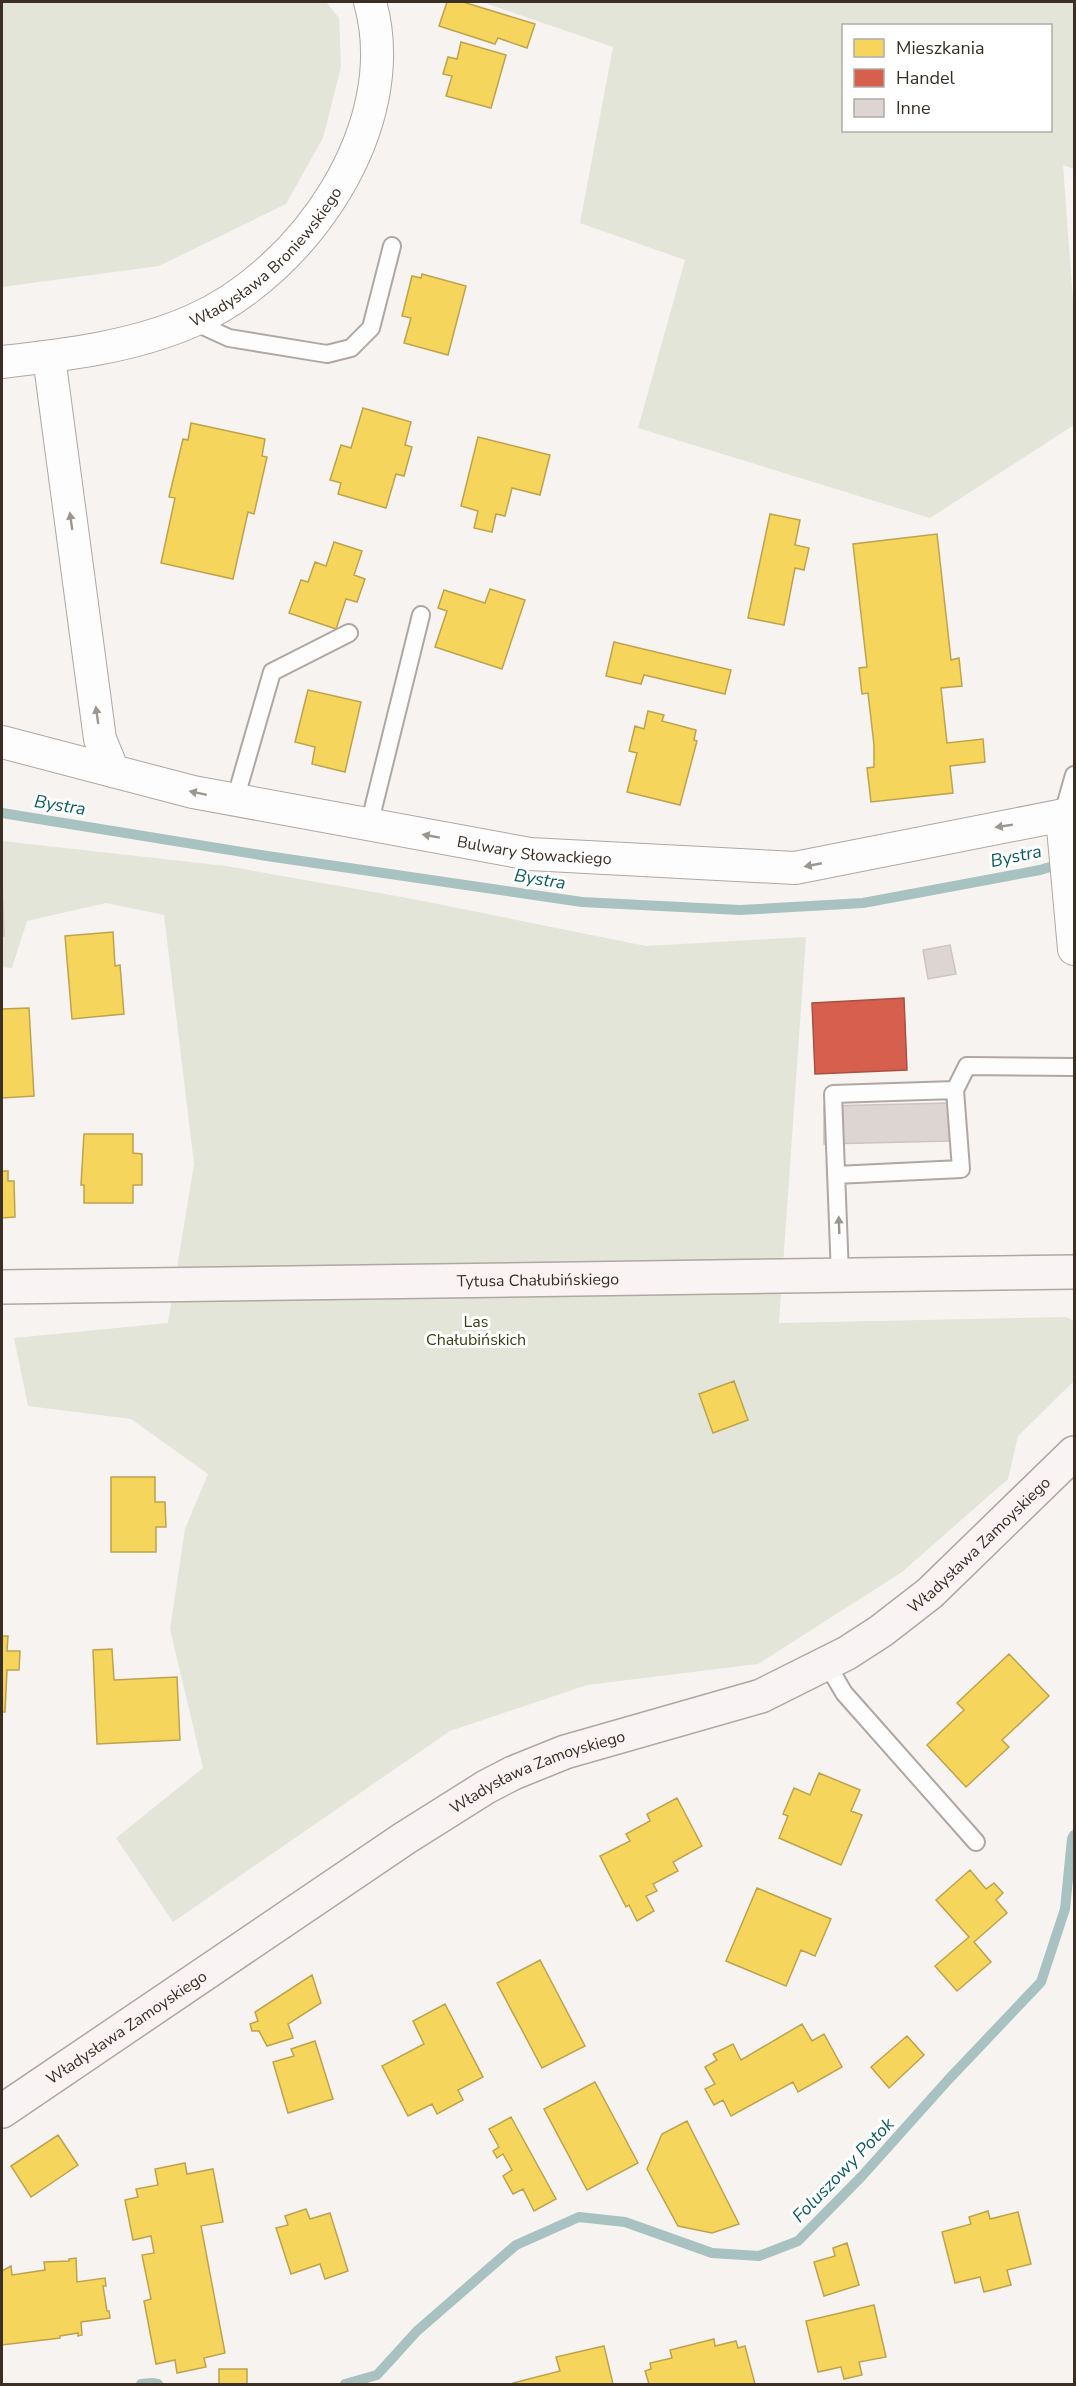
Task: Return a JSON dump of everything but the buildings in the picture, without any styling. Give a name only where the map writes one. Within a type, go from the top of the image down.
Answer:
[{"type":"street","name":"Władysława Broniewskiego","points":[[2,362],[49,357],[149,336],[192,321],[245,291],[266,275],[288,253],[340,183],[365,126],[374,95],[378,46],[376,22],[370,2]]},
{"type":"street","points":[[49,357],[100,739],[113,771]]},
{"type":"street","name":"Bulwary Słowackiego","points":[[2,742],[193,792],[530,854],[795,868],[995,828],[1066,821]]},
{"type":"street","points":[[1066,821],[1074,950]]},
{"type":"street","name":"Tytusa Chałubińskiego","points":[[2,1287],[1074,1272]]},
{"type":"street","name":"Władysława Zamoyskiego","points":[[2,2111],[405,1838],[486,1787],[513,1773],[565,1752],[761,1696],[827,1664],[872,1637],[923,1599],[1074,1453]]},
{"type":"lane","points":[[192,321],[229,338],[327,354],[351,348],[370,328],[392,246]]},
{"type":"lane","points":[[369,825],[422,615]]},
{"type":"lane","points":[[235,800],[272,672],[349,633]]},
{"type":"lane","points":[[1066,821],[1074,775]]},
{"type":"lane","points":[[836,1175],[961,1169],[955,1090],[967,1066],[1074,1067]]},
{"type":"lane","points":[[840,1275],[833,1094],[955,1090]]},
{"type":"lane","points":[[827,1664],[844,1693],[976,1842]]},
{"type":"green space","points":[[2,2],[326,2],[339,18],[341,67],[323,138],[286,204],[159,266],[2,287]]},
{"type":"green space","points":[[482,2],[1074,2],[1074,169],[1063,165],[1074,314],[1074,425],[930,518],[638,428],[685,260],[580,223],[613,47]]},
{"type":"green space","name":"Las Chałubińskich","points":[[2,841],[226,866],[413,899],[646,946],[806,937],[779,1323],[1066,1317],[1074,1321],[1074,1381],[1018,1436],[1008,1479],[902,1572],[758,1664],[587,1685],[450,1731],[173,1922],[116,1838],[203,1768],[170,1629],[185,1529],[208,1474],[131,1419],[28,1406],[14,1338],[168,1323],[194,1164],[164,915],[106,903],[27,921],[12,968],[2,967]]},
{"type":"waterway","name":"Bystra","points":[[2,813],[267,856],[582,902],[740,910],[863,903],[1040,870],[1063,863]]},
{"type":"waterway","name":"Foluszowy Potok","points":[[345,2384],[377,2375],[417,2331],[516,2245],[579,2217],[625,2222],[712,2253],[759,2256],[798,2241],[862,2176],[948,2080],[1041,1982],[1065,1909],[1074,1835]]},
{"type":"waterway","name":"Foluszowy Potok","points":[[141,2384],[158,2384]]}]
